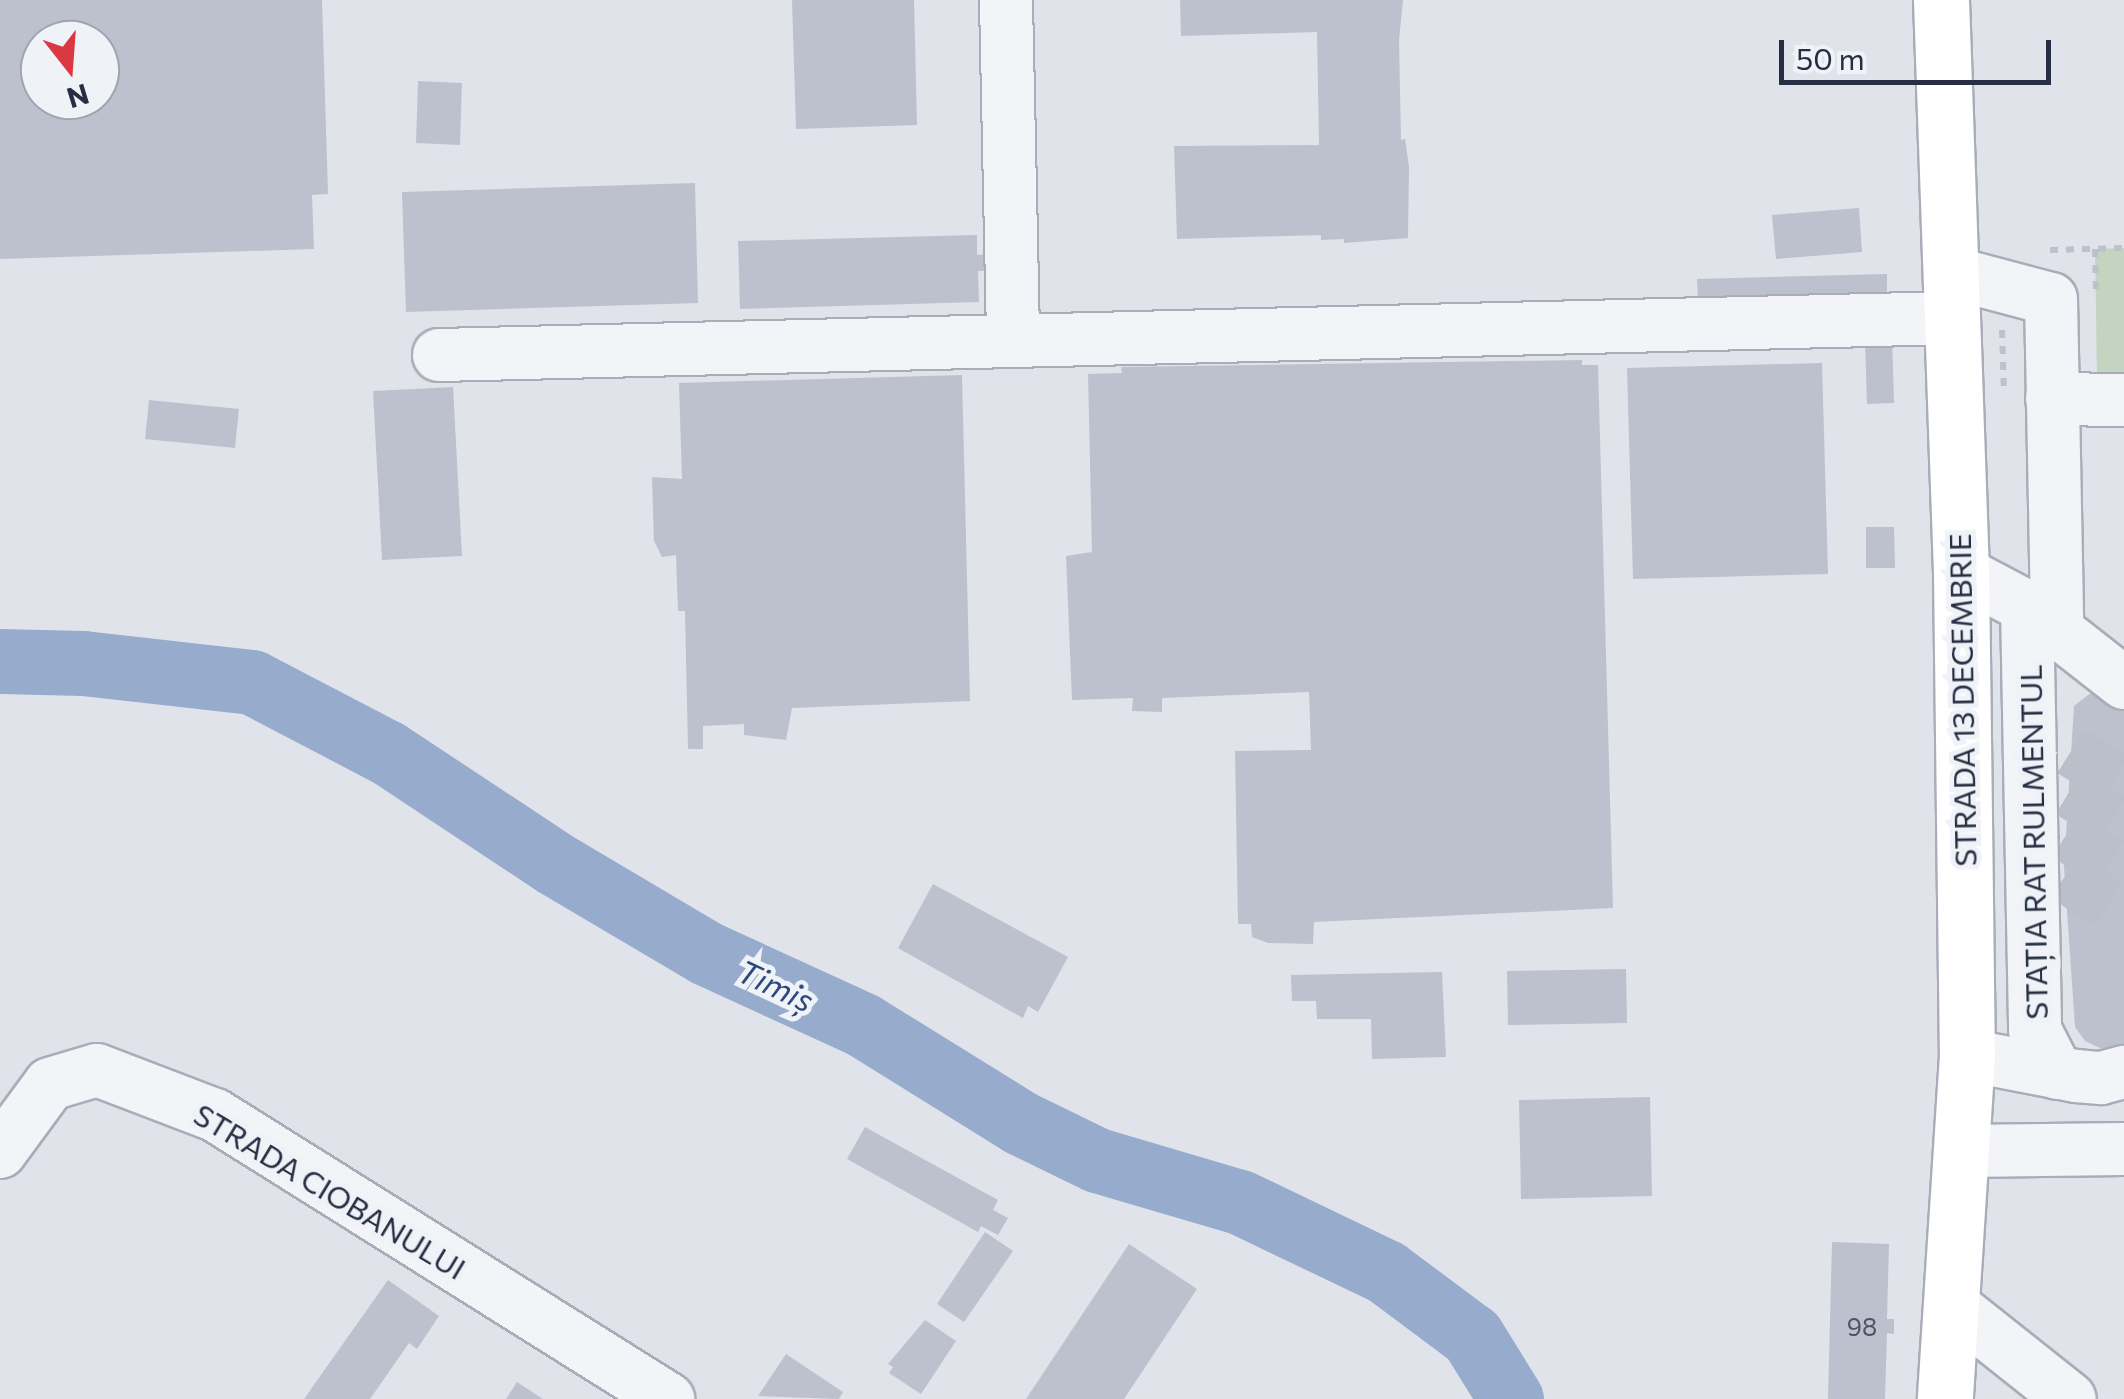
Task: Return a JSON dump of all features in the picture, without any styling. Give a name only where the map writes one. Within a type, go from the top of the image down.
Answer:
[{"type":"main road","name":"STRADA 13 DECEMBRIE","points":[[1941,0],[1961,572],[1966,1055],[1963,1151],[1944,1399]]},
{"type":"street","points":[[1006,0],[1013,340]]},
{"type":"street","points":[[440,355],[1013,340],[1953,295],[2051,299],[2052,400],[2042,612],[2101,637],[2124,637]]},
{"type":"street","points":[[2052,400],[2124,400]]},
{"type":"street","name":"STAȚIA RAT RULMENTUL","points":[[1961,572],[2042,612],[2124,683]]},
{"type":"street","name":"STAȚIA RAT RULMENTUL","points":[[2042,612],[2051,783],[2036,1030],[2086,1074]]},
{"type":"street","name":"STAȚIA RAT RULMENTUL","points":[[1966,1055],[2086,1074]]},
{"type":"street","name":"STRADA CIOBANULUI","points":[[0,1152],[50,1084],[97,1070],[214,1115],[668,1399]]},
{"type":"street","points":[[2020,1153],[2086,1074]]},
{"type":"street","points":[[1963,1151],[2124,1149]]},
{"type":"street","points":[[1953,1306],[2070,1399]]},
{"type":"path","points":[[2039,251],[2124,248]]},
{"type":"green space","points":[[2124,248],[2124,379],[2097,379],[2095,249]]},
{"type":"building","points":[[0,0],[322,0],[328,194],[312,195],[314,249],[0,259]]},
{"type":"building","points":[[792,0],[914,0],[917,125],[796,129]]},
{"type":"building","points":[[1180,0],[1403,0],[1399,40],[1401,140],[1405,139],[1409,167],[1408,238],[1344,243],[1344,239],[1321,240],[1321,235],[1177,239],[1174,146],[1319,145],[1317,32],[1181,36]]},
{"type":"building","points":[[418,81],[462,83],[460,145],[416,143]]},
{"type":"building","points":[[695,183],[698,303],[406,312],[402,192]]},
{"type":"building","points":[[1859,208],[1862,252],[1776,259],[1772,215]]},
{"type":"building","points":[[977,235],[977,255],[992,254],[993,271],[978,271],[979,302],[740,309],[738,241]]},
{"type":"building","points":[[1887,274],[1887,296],[1698,301],[1697,279]]},
{"type":"building","points":[[1892,338],[1894,403],[1867,404],[1865,339]]},
{"type":"building","points":[[1582,360],[1582,365],[1598,365],[1613,908],[1314,922],[1313,944],[1268,943],[1252,937],[1251,924],[1238,924],[1235,751],[1311,750],[1309,692],[1162,698],[1162,712],[1132,711],[1133,698],[1072,700],[1066,556],[1092,552],[1088,374],[1122,373],[1121,367]]},
{"type":"building","points":[[1822,363],[1828,574],[1633,579],[1627,368]]},
{"type":"building","points":[[962,375],[970,701],[792,708],[786,740],[744,735],[744,724],[703,726],[703,749],[688,749],[685,611],[678,611],[676,555],[662,557],[654,541],[652,477],[682,479],[679,383]]},
{"type":"building","points":[[453,387],[462,556],[382,560],[373,391]]},
{"type":"building","points":[[149,400],[239,409],[235,448],[145,439]]},
{"type":"building","points":[[1866,527],[1894,527],[1895,568],[1866,568]]},
{"type":"building","points":[[2101,685],[2124,688],[2124,1044],[2102,1049],[2085,1041],[2075,1027],[2064,867],[2074,706]]},
{"type":"building","points":[[933,884],[1068,957],[1038,1012],[1028,1006],[1023,1018],[898,948]]},
{"type":"building","points":[[1626,969],[1627,1023],[1508,1025],[1507,971]]},
{"type":"building","points":[[1442,972],[1446,1057],[1372,1059],[1371,1019],[1317,1019],[1316,1001],[1292,1001],[1291,975]]},
{"type":"building","points":[[1650,1097],[1652,1196],[1521,1199],[1519,1100]]},
{"type":"building","points":[[865,1127],[998,1200],[993,1210],[1008,1218],[998,1235],[981,1226],[978,1232],[847,1159]]},
{"type":"building","points":[[985,1232],[1013,1251],[964,1322],[937,1304]]},
{"type":"building","points":[[1832,1242],[1889,1244],[1887,1319],[1894,1319],[1894,1334],[1887,1333],[1885,1399],[1828,1399]]},
{"type":"building","points":[[1129,1244],[1197,1289],[1124,1399],[1026,1399]]},
{"type":"building","points":[[388,1280],[439,1316],[417,1349],[409,1343],[370,1399],[304,1399]]},
{"type":"building","points":[[925,1320],[956,1341],[921,1394],[889,1373],[893,1367],[888,1364]]},
{"type":"building","points":[[786,1354],[843,1392],[839,1399],[758,1396]]},
{"type":"building","points":[[517,1382],[543,1399],[506,1399]]},
{"type":"waterway","name":"Timiș","points":[[0,661],[83,663],[252,682],[388,753],[554,863],[706,953],[863,1025],[1021,1123],[1097,1160],[1240,1202],[1386,1272],[1472,1336],[1511,1399]]},
{"type":"tunnel","points":[[2071,751],[2124,784]]},
{"type":"tunnel","points":[[2069,792],[2124,826]]},
{"type":"tunnel","points":[[2066,835],[2124,872]]},
{"type":"tunnel","points":[[2065,876],[2124,915]]}]
